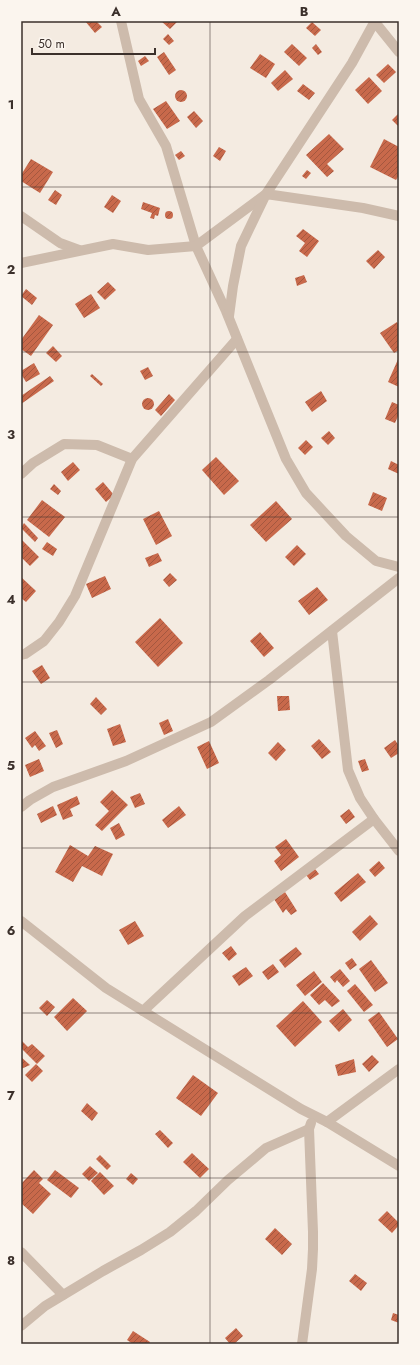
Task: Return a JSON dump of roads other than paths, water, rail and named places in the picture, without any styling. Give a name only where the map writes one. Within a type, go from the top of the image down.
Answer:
[{"type":"street","points":[[121,21],[139,99],[166,146],[196,246],[237,339],[286,459],[306,493],[346,536],[376,561],[399,567]]},
{"type":"street","points":[[228,318],[232,286],[241,246],[266,194],[352,64],[374,21],[399,52]]},
{"type":"street","points":[[21,263],[113,244],[148,250],[196,246],[266,194],[363,208],[399,216]]},
{"type":"street","points":[[21,216],[60,243],[79,250]]},
{"type":"street","points":[[21,656],[44,641],[59,622],[75,596],[132,459],[237,339]]},
{"type":"street","points":[[21,474],[33,463],[64,444],[97,445],[132,459]]},
{"type":"street","points":[[21,807],[53,787],[126,761],[211,722],[269,680],[399,578]]},
{"type":"street","points":[[332,631],[348,770],[360,798],[399,852]]},
{"type":"street","points":[[143,1011],[244,916],[374,819]]},
{"type":"street","points":[[21,921],[106,988],[294,1105],[328,1122],[399,1166]]},
{"type":"street","points":[[328,1122],[399,1069]]},
{"type":"street","points":[[302,1344],[313,1256],[310,1129],[314,1116]]},
{"type":"street","points":[[21,1326],[45,1306],[170,1232],[196,1211],[228,1180],[266,1148],[310,1129]]},
{"type":"street","points":[[21,1252],[63,1295]]}]
